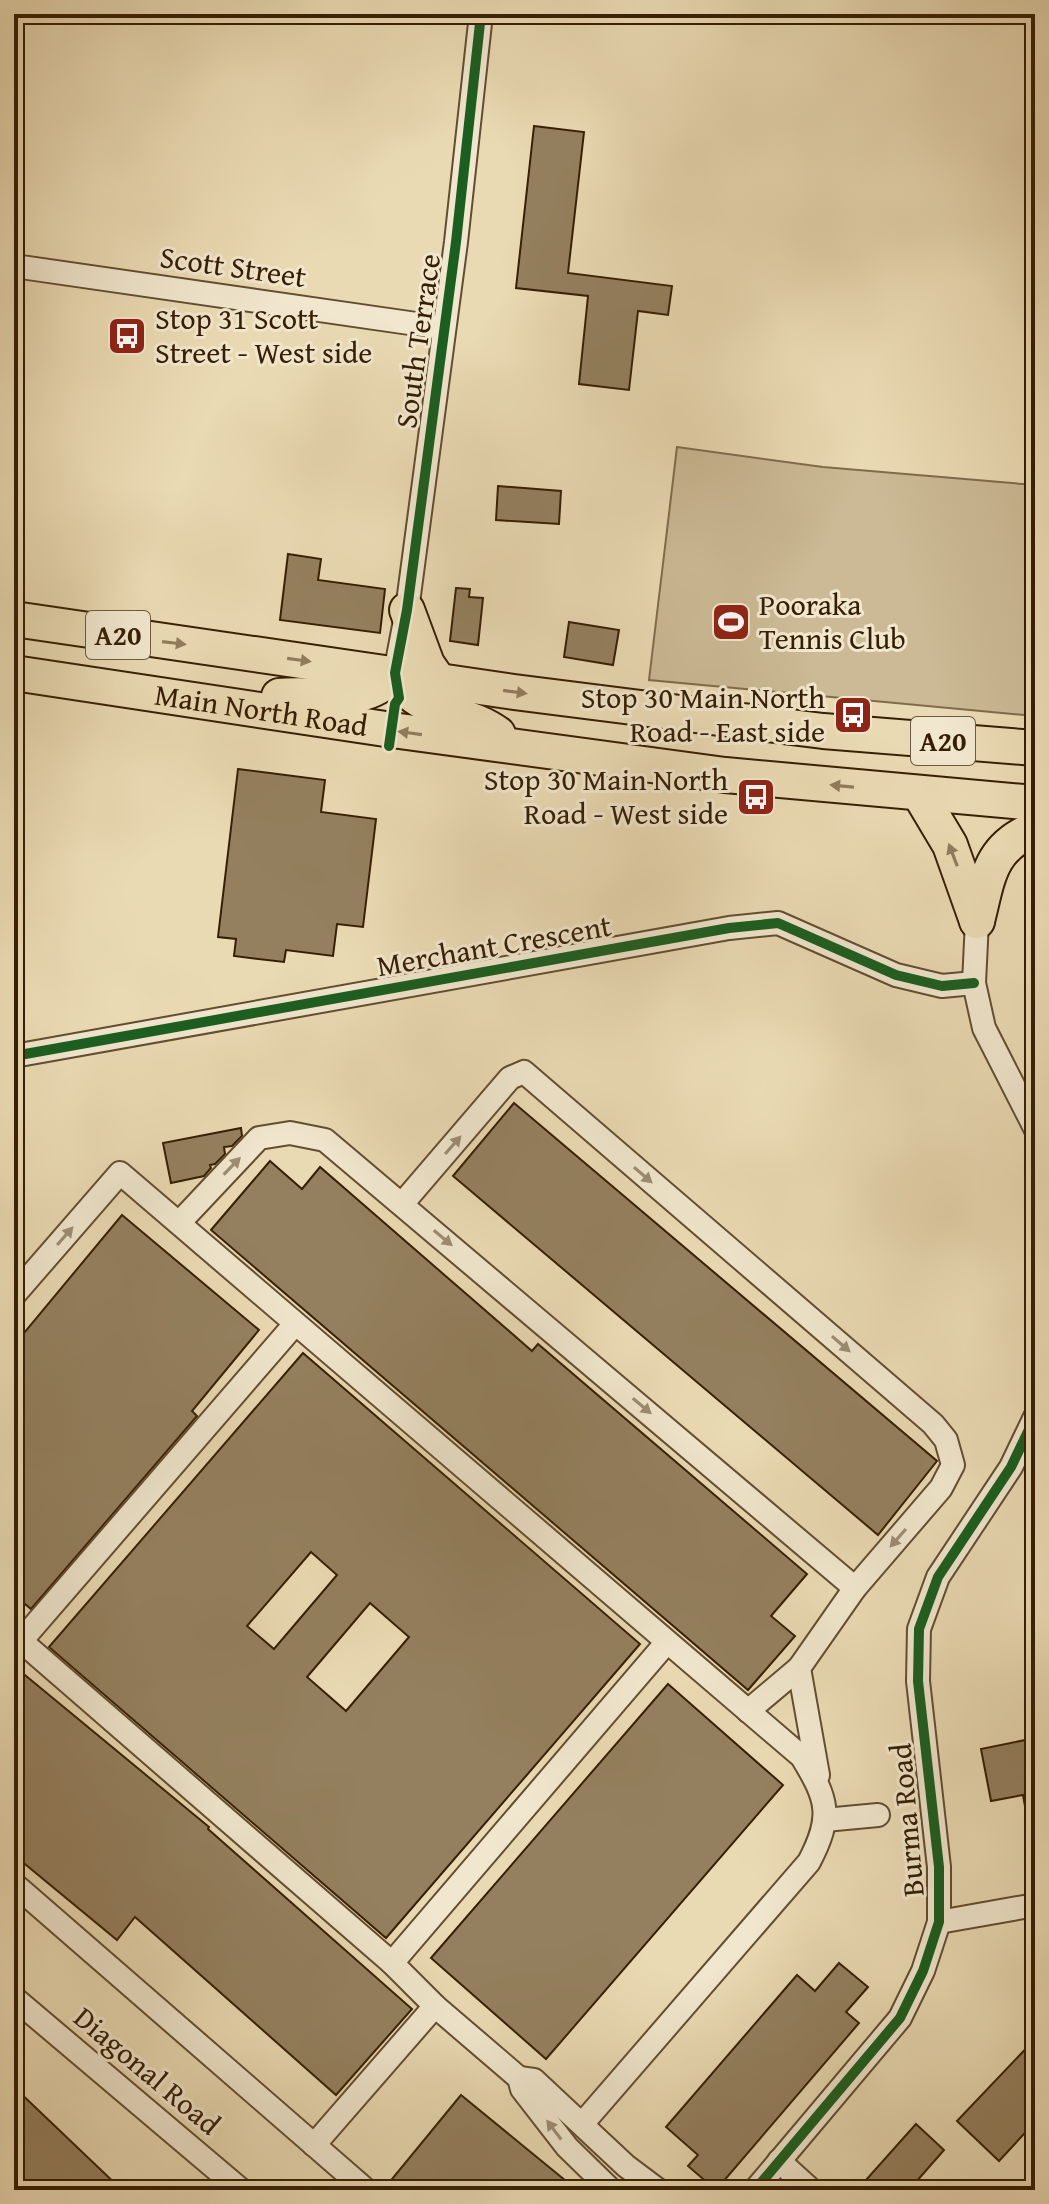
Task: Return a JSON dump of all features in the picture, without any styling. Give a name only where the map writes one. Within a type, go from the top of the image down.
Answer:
[{"type":"highway","points":[[407,610],[427,664],[438,680]]},
{"type":"highway","name":"Main North Road","points":[[14,619],[514,692],[823,731],[1035,748]]},
{"type":"highway","name":"Main North Road","points":[[14,673],[740,777],[1035,803]]},
{"type":"highway","points":[[215,704],[295,695],[341,698],[383,686],[395,673],[404,689],[416,699],[486,725],[515,747]]},
{"type":"highway","points":[[919,793],[950,845],[977,921]]},
{"type":"highway","points":[[977,921],[993,861],[1006,845],[1035,829]]},
{"type":"street","name":"South Terrace","points":[[395,673],[407,610],[444,328],[481,14]]},
{"type":"street","name":"Scott Street","points":[[14,266],[444,328]]},
{"type":"street","points":[[977,921],[974,983],[984,1028],[1035,1128]]},
{"type":"street","name":"Merchant Crescent","points":[[14,1056],[729,928],[778,923],[896,975],[942,986],[974,983]]},
{"type":"street","points":[[402,1204],[510,1078],[524,1072],[933,1424],[946,1440],[953,1465],[941,1488],[855,1588],[799,1668],[748,1711]]},
{"type":"street","points":[[179,1223],[259,1138],[290,1133],[325,1140],[855,1588]]},
{"type":"street","points":[[14,1295],[120,1173],[802,1757],[820,1786]]},
{"type":"street","points":[[295,1324],[17,1638],[392,1963],[435,2006],[519,2078],[534,2080],[626,2166],[658,2190]]},
{"type":"street","name":"Burma Road","points":[[755,2190],[900,2018],[923,1971],[939,1922],[939,1867],[918,1681],[919,1629],[938,1577],[1011,1467],[1035,1417]]},
{"type":"street","points":[[392,1963],[667,1642]]},
{"type":"street","points":[[583,2123],[809,1862],[823,1836],[825,1820],[799,1668]]},
{"type":"street","points":[[825,1820],[878,1815]]},
{"type":"street","points":[[14,1884],[366,2190]]},
{"type":"street","points":[[939,1922],[1035,1905]]},
{"type":"street","name":"Diagonal Road","points":[[14,1998],[241,2190]]},
{"type":"street","points":[[314,2145],[435,2006]]},
{"type":"street","points":[[519,2078],[522,2089],[567,2147],[611,2190]]},
{"type":"street","points":[[779,2161],[811,2190]]},
{"type":"shaded area","points":[[677,447],[823,467],[1035,485],[1035,716],[649,680]]},
{"type":"building","points":[[534,126],[584,132],[568,273],[672,286],[668,315],[638,311],[629,390],[579,384],[588,296],[516,288]]},
{"type":"building","points":[[498,486],[561,491],[559,524],[496,520]]},
{"type":"building","points":[[288,554],[321,559],[318,580],[385,589],[380,633],[280,620]]},
{"type":"building","points":[[456,588],[470,589],[469,597],[483,598],[478,645],[450,641]]},
{"type":"building","points":[[569,622],[619,630],[613,665],[564,657]]},
{"type":"building","points":[[238,769],[325,780],[321,812],[376,819],[363,927],[337,924],[333,956],[286,950],[284,962],[234,956],[236,939],[218,937]]},
{"type":"building","points":[[514,1103],[937,1461],[878,1535],[453,1176]]},
{"type":"building","points":[[241,1128],[242,1136],[232,1146],[224,1147],[225,1154],[210,1165],[204,1176],[171,1183],[163,1143]]},
{"type":"building","points":[[270,1161],[302,1189],[320,1167],[532,1351],[538,1344],[807,1574],[771,1616],[795,1636],[748,1690],[211,1230]]},
{"type":"building","points":[[122,1215],[259,1330],[192,1411],[197,1416],[31,1609],[14,1595],[14,1345]]},
{"type":"building","points":[[303,1353],[640,1644],[386,1938],[49,1647]],"holes":[[[311,1552],[337,1575],[274,1649],[247,1626]],[[370,1603],[409,1637],[346,1711],[307,1677]]]},
{"type":"building","points":[[14,1666],[209,1827],[412,2009],[336,2095],[135,1917],[117,1940],[14,1855]]},
{"type":"building","points":[[668,1684],[783,1785],[546,2059],[431,1958]]},
{"type":"building","points":[[1035,1738],[1035,1822],[1028,1823],[1023,1795],[991,1801],[981,1749]]},
{"type":"building","points":[[839,1963],[868,1987],[846,2012],[859,2023],[716,2190],[688,2166],[698,2155],[666,2127],[797,1975],[815,1991]]},
{"type":"building","points":[[1035,2039],[1035,2122],[999,2161],[957,2121]]},
{"type":"building","points":[[14,2087],[122,2190],[14,2190]]},
{"type":"building","points":[[461,2095],[577,2190],[383,2190]]},
{"type":"building","points":[[916,2124],[944,2150],[909,2190],[857,2190]]},
{"type":"cycle path","points":[[389,746],[395,704],[399,698],[395,673],[407,610],[456,242],[481,14]]},
{"type":"cycle path","points":[[14,1056],[729,928],[778,923],[896,975],[942,986],[974,983]]},
{"type":"cycle path","points":[[755,2190],[900,2018],[923,1971],[939,1922],[939,1867],[918,1681],[919,1629],[938,1577],[1011,1467],[1035,1417]]},
{"type":"place","name":"Stop 31 Scott Street - West side","points":[[127,336]]},
{"type":"place","name":"Pooraka Tennis Club","points":[[731,622]]},
{"type":"place","name":"Stop 30 Main North Road - East side","points":[[853,715]]},
{"type":"place","name":"Stop 30 Main North Road - West side","points":[[756,797]]}]
